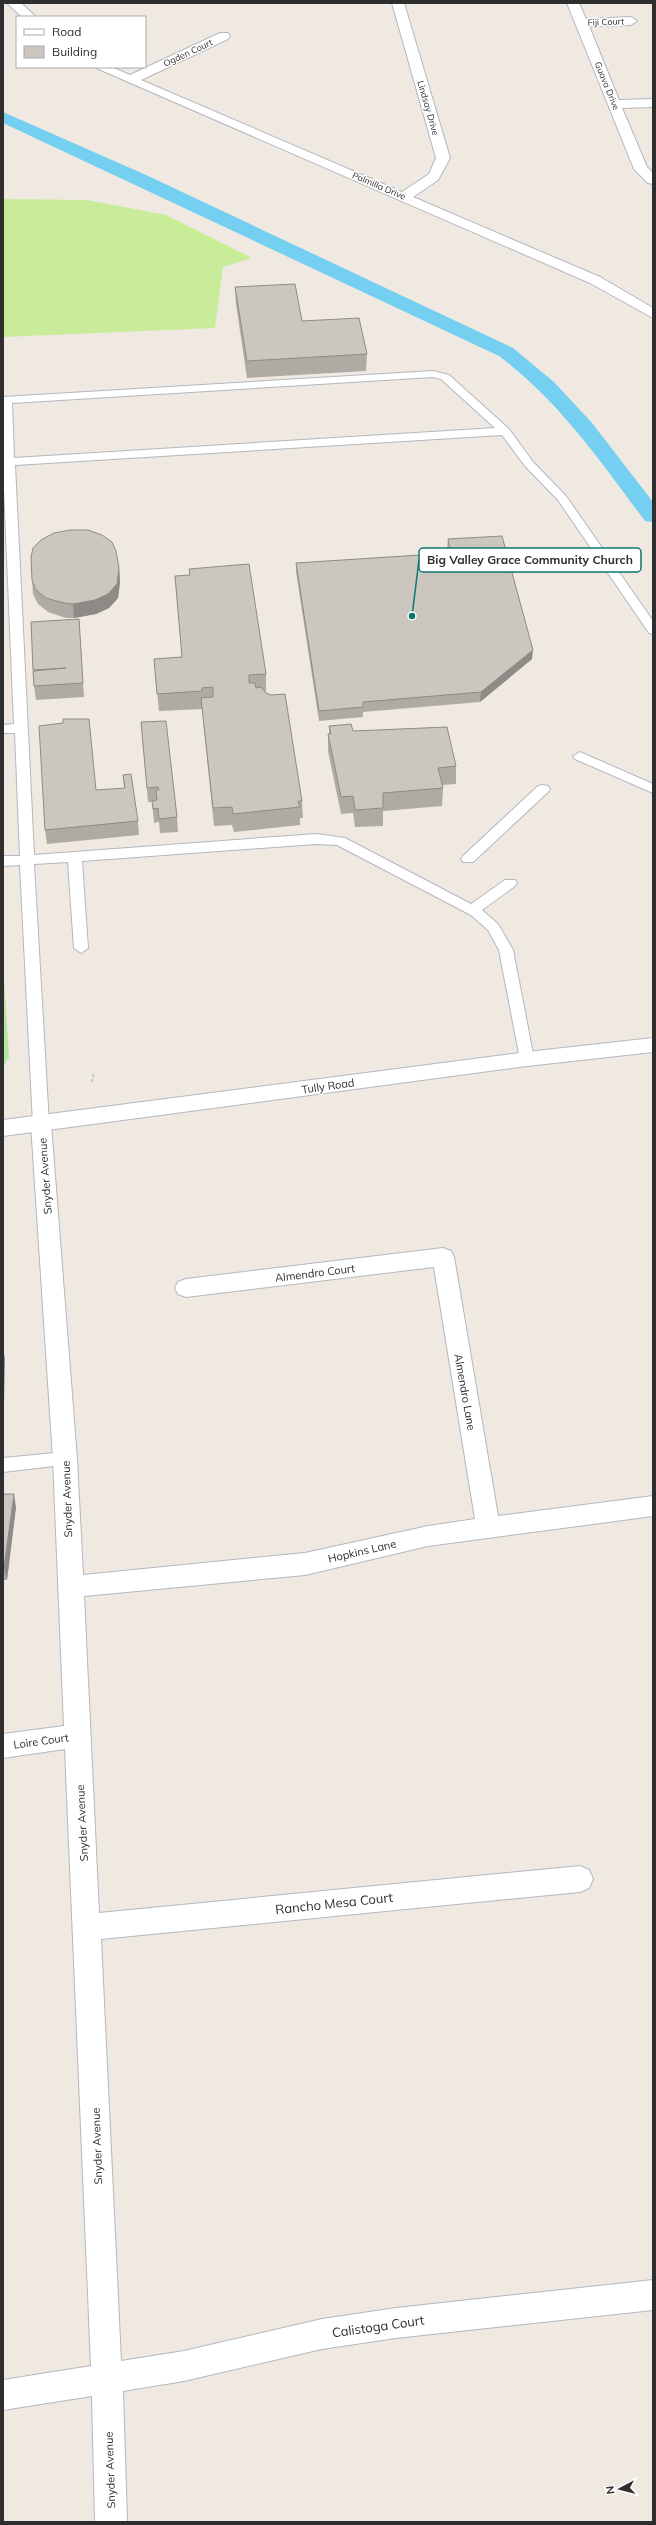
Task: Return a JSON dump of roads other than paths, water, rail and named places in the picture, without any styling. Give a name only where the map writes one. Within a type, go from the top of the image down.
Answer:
[{"type":"street","points":[[13,3],[29,16]]},
{"type":"street","name":"Lindsay Drive","points":[[398,3],[443,158],[436,175],[427,183],[404,196]]},
{"type":"street","name":"Guava Drive","points":[[573,3],[641,169],[653,180]]},
{"type":"street","name":"Fiji Court","points":[[580,23],[631,21]]},
{"type":"street","name":"Ogden Court","points":[[130,80],[224,36]]},
{"type":"street","name":"Palmilla Drive","points":[[102,68],[404,196],[595,280],[653,314]]},
{"type":"street","points":[[614,104],[653,103]]},
{"type":"street","name":"Tully Road","points":[[3,1128],[527,1059],[653,1045]]},
{"type":"street","name":"Snyder Avenue","points":[[42,1124],[65,1459],[107,2378],[111,2522]]},
{"type":"street","name":"Almendro Court","points":[[186,1288],[443,1258]]},
{"type":"street","name":"Almendro Lane","points":[[443,1258],[488,1526]]},
{"type":"street","name":"Hopkins Lane","points":[[70,1587],[305,1564],[428,1536],[488,1526],[653,1506]]},
{"type":"street","name":"Loire Court","points":[[3,1746],[78,1736]]},
{"type":"street","name":"Rancho Mesa Court","points":[[87,1927],[580,1879]]},
{"type":"street","name":"Calistoga Court","points":[[3,2395],[184,2366],[322,2334],[396,2323],[653,2294]]},
{"type":"lane","points":[[42,1124],[6,462],[6,400],[433,374],[445,377],[505,431],[529,464],[562,498],[653,630]]},
{"type":"lane","points":[[6,462],[505,431]]},
{"type":"lane","points":[[3,729],[21,728]]},
{"type":"lane","points":[[580,756],[653,789]]},
{"type":"lane","points":[[468,859],[543,789]]},
{"type":"lane","points":[[3,861],[316,839],[340,840],[472,910],[493,927],[506,950],[527,1059]]},
{"type":"lane","points":[[76,857],[81,948]]},
{"type":"lane","points":[[472,910],[510,883]]},
{"type":"lane","points":[[3,1465],[65,1459]]},
{"type":"waterway","points":[[3,117],[140,179],[506,352],[527,368],[567,406],[603,450],[653,516]]},
{"type":"place","name":"Big Valley Grace Community Church","points":[[412,616]]}]
